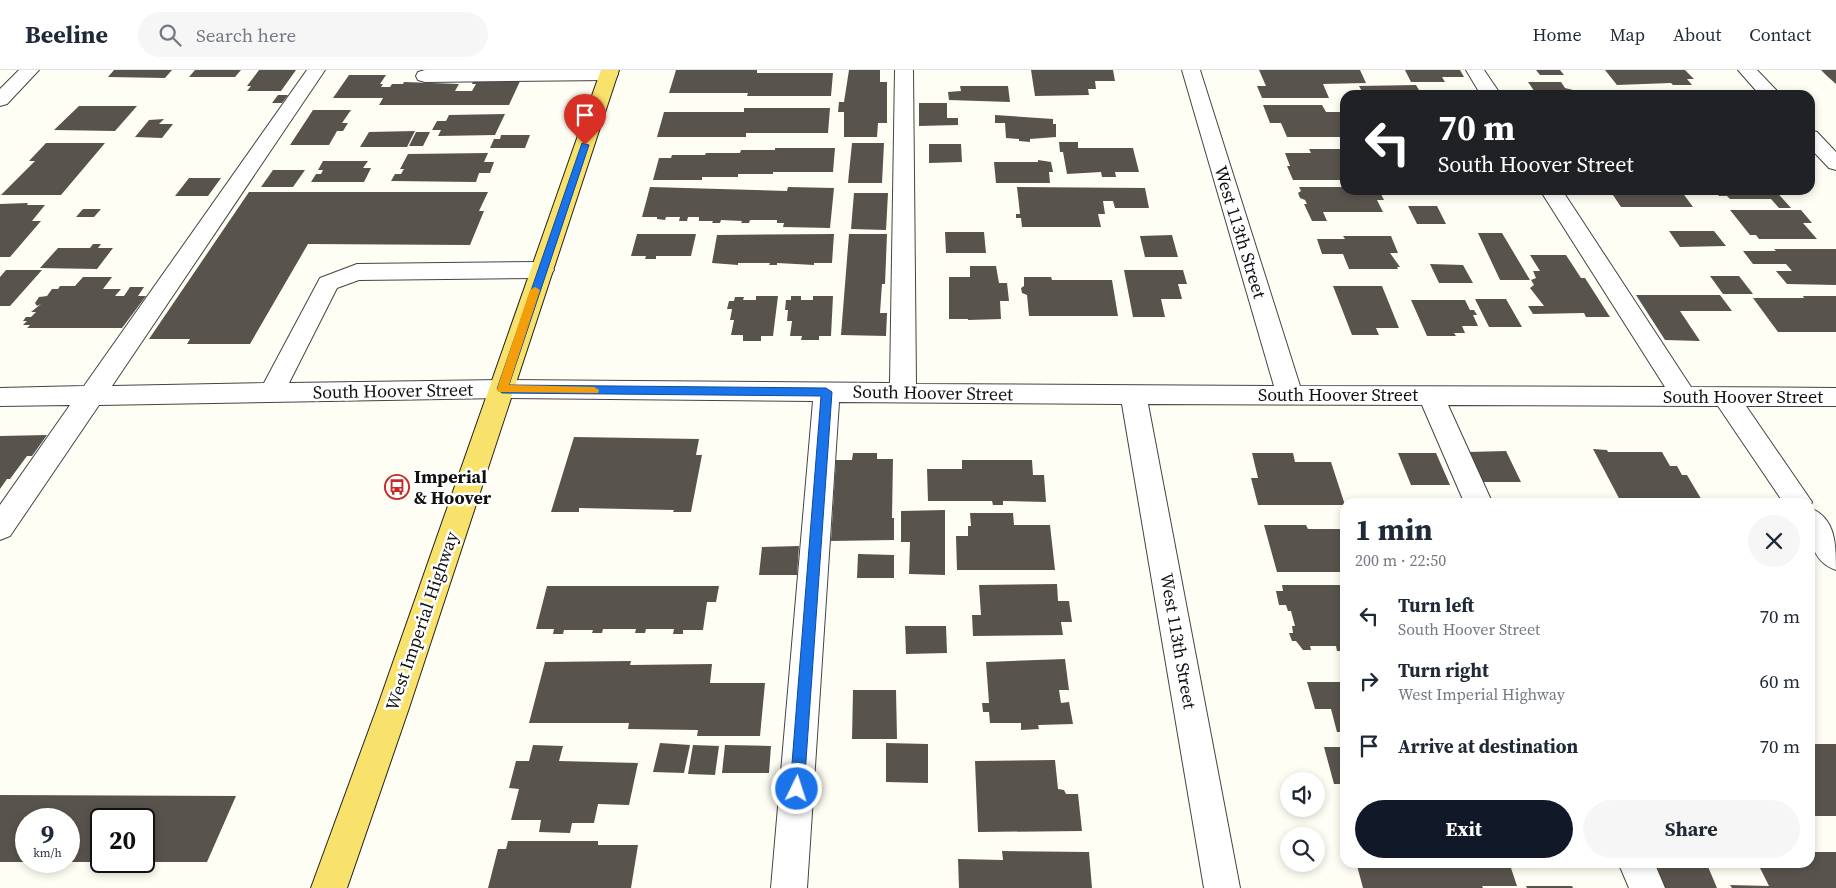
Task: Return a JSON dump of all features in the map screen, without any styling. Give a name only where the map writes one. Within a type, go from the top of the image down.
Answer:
[{"type":"main road","name":"West Imperial Highway","points":[[329,888],[502,389],[609,72]]},
{"type":"street","points":[[0,100],[30,70]]},
{"type":"street","points":[[0,528],[316,70]]},
{"type":"street","points":[[903,393],[904,70]]},
{"type":"street","name":"West 113th Street","points":[[1191,70],[1290,395]]},
{"type":"street","points":[[1474,70],[1487,90]]},
{"type":"street","points":[[1747,70],[1766,90]]},
{"type":"street","points":[[425,76],[609,72]]},
{"type":"street","points":[[1815,141],[1836,164]]},
{"type":"street","points":[[1554,195],[1684,398]]},
{"type":"street","points":[[271,394],[328,283],[357,272],[542,270]]},
{"type":"street","name":"South Hoover Street","points":[[0,397],[502,389],[1133,395],[1836,397]]},
{"type":"street","points":[[789,888],[826,392]]},
{"type":"street","name":"West 113th Street","points":[[1133,395],[1222,888]]},
{"type":"street","points":[[1431,396],[1476,498]]},
{"type":"street","points":[[1726,398],[1795,498]]},
{"type":"street","points":[[1815,527],[1836,558]]},
{"type":"street","points":[[1639,868],[1647,888]]},
{"type":"building","points":[[114,70],[172,70],[165,78],[108,77]]},
{"type":"building","points":[[195,70],[241,70],[235,77],[189,77]]},
{"type":"building","points":[[259,70],[296,70],[281,91],[247,91],[251,86],[247,86]]},
{"type":"building","points":[[676,70],[757,70],[757,73],[833,73],[831,96],[747,96],[748,93],[669,93]]},
{"type":"building","points":[[849,70],[880,70],[880,82],[887,82],[887,123],[878,123],[877,137],[844,137],[844,112],[838,112],[839,102],[844,102]]},
{"type":"building","points":[[1031,70],[1113,70],[1115,81],[1095,81],[1096,89],[1088,89],[1089,95],[1035,96]]},
{"type":"building","points":[[1259,70],[1360,70],[1366,83],[1323,84],[1329,98],[1262,98],[1257,86],[1266,86]]},
{"type":"building","points":[[1405,70],[1460,70],[1464,77],[1442,77],[1445,82],[1411,82]]},
{"type":"building","points":[[1536,70],[1560,70],[1564,75],[1540,75]]},
{"type":"building","points":[[1605,70],[1685,70],[1694,79],[1687,79],[1692,85],[1673,85],[1671,83],[1617,85]]},
{"type":"building","points":[[1821,70],[1836,70],[1836,84],[1827,76]]},
{"type":"building","points":[[349,75],[386,75],[380,84],[383,84],[381,87],[390,87],[392,84],[403,84],[404,82],[459,84],[455,91],[472,91],[476,84],[472,84],[473,81],[521,79],[509,105],[379,105],[383,98],[333,98]]},
{"type":"building","points":[[1528,82],[1561,82],[1565,88],[1573,90],[1534,90]]},
{"type":"building","points":[[1416,85],[1419,90],[1361,90],[1359,86]]},
{"type":"building","points":[[960,86],[1008,86],[1010,102],[949,100],[948,92],[961,91]]},
{"type":"building","points":[[278,95],[288,95],[282,103],[272,103]]},
{"type":"building","points":[[919,103],[947,103],[947,118],[958,118],[958,125],[919,126]]},
{"type":"building","points":[[1263,105],[1322,105],[1326,112],[1340,112],[1340,137],[1287,137],[1281,123],[1270,123]]},
{"type":"building","points":[[79,106],[137,106],[115,131],[54,130]]},
{"type":"building","points":[[744,108],[830,108],[828,133],[746,133],[746,137],[657,137],[664,112],[744,112]]},
{"type":"building","points":[[313,110],[351,110],[342,123],[348,123],[343,131],[337,131],[329,145],[290,145]]},
{"type":"building","points":[[505,114],[495,135],[438,136],[441,130],[432,130],[437,121],[446,121],[449,115]]},
{"type":"building","points":[[995,115],[1053,119],[1053,124],[1056,124],[1056,137],[1030,139],[1030,142],[1006,138],[1005,123],[995,123]]},
{"type":"building","points":[[164,119],[159,124],[173,124],[162,138],[135,137],[149,120]]},
{"type":"building","points":[[415,131],[407,147],[360,147],[369,132]]},
{"type":"building","points":[[416,132],[430,132],[423,146],[409,146]]},
{"type":"building","points":[[501,135],[530,135],[525,148],[490,148],[494,139],[500,139]]},
{"type":"building","points":[[1059,142],[1078,142],[1078,148],[1133,148],[1139,172],[1115,172],[1116,177],[1102,177],[1101,172],[1067,174]]},
{"type":"building","points":[[46,143],[105,143],[61,195],[1,195],[35,161],[29,161]]},
{"type":"building","points":[[852,143],[884,143],[882,183],[848,183]]},
{"type":"building","points":[[929,144],[961,144],[962,162],[929,163]]},
{"type":"building","points":[[775,148],[835,148],[833,172],[773,172],[773,174],[738,174],[738,177],[702,177],[702,180],[653,180],[659,158],[671,158],[672,155],[740,153],[741,150],[775,150]]},
{"type":"building","points":[[1309,149],[1340,149],[1340,180],[1293,180],[1287,166],[1290,166],[1285,153],[1311,153]]},
{"type":"building","points":[[488,153],[484,162],[494,162],[490,173],[479,173],[476,182],[391,181],[395,174],[401,174],[404,169],[400,169],[408,154]]},
{"type":"building","points":[[1038,160],[1051,162],[1053,172],[1049,172],[1050,183],[996,183],[994,162],[1038,162]]},
{"type":"building","points":[[323,161],[368,161],[363,168],[371,168],[364,182],[311,182],[316,174],[321,174],[323,170],[318,170]]},
{"type":"building","points":[[273,170],[305,170],[293,187],[261,187]]},
{"type":"building","points":[[189,178],[221,178],[208,196],[175,196]]},
{"type":"building","points":[[650,187],[787,191],[788,187],[834,188],[830,228],[783,227],[784,223],[777,223],[777,220],[750,220],[749,223],[741,223],[742,221],[721,220],[720,223],[712,223],[713,221],[699,221],[699,217],[688,217],[687,221],[679,221],[680,217],[666,217],[665,220],[657,219],[657,217],[642,217]]},
{"type":"building","points":[[1017,187],[1145,188],[1149,208],[1115,208],[1113,201],[1103,201],[1105,214],[1098,214],[1101,227],[1022,227],[1021,218],[1016,218],[1016,214],[1020,214]]},
{"type":"building","points":[[1299,187],[1340,187],[1340,195],[1382,195],[1384,200],[1377,200],[1383,212],[1323,212],[1327,221],[1312,221],[1304,204],[1307,204],[1305,200],[1300,198],[1298,193],[1301,191]]},
{"type":"building","points":[[249,192],[488,192],[479,211],[484,211],[470,245],[308,244],[250,344],[187,344],[190,339],[149,339]]},
{"type":"building","points":[[854,193],[888,193],[886,230],[851,229]]},
{"type":"building","points":[[1613,195],[1684,195],[1693,207],[1621,207]]},
{"type":"building","points":[[1779,195],[1791,208],[1779,208],[1771,199],[1730,199],[1727,196],[1719,196]]},
{"type":"building","points":[[28,203],[27,205],[45,205],[32,221],[41,221],[10,257],[0,257],[0,204]]},
{"type":"building","points":[[1408,206],[1437,206],[1446,224],[1417,224]]},
{"type":"building","points":[[83,209],[101,209],[94,217],[76,217]]},
{"type":"building","points":[[1730,210],[1801,210],[1812,223],[1803,223],[1817,239],[1759,239],[1756,235],[1750,235]]},
{"type":"building","points":[[1669,231],[1714,231],[1726,246],[1680,247]]},
{"type":"building","points":[[945,232],[984,232],[986,253],[946,253]]},
{"type":"building","points":[[1478,233],[1502,233],[1530,280],[1500,280]]},
{"type":"building","points":[[637,234],[696,234],[691,256],[656,256],[656,259],[645,259],[646,256],[631,256]]},
{"type":"building","points":[[834,234],[832,263],[814,263],[814,265],[777,263],[777,265],[769,265],[770,263],[738,263],[738,265],[712,263],[717,235]]},
{"type":"building","points":[[849,234],[887,234],[885,284],[882,284],[880,313],[887,313],[886,336],[841,335]]},
{"type":"building","points":[[1172,235],[1178,257],[1145,257],[1140,236]]},
{"type":"building","points":[[1343,236],[1391,236],[1398,253],[1390,253],[1400,267],[1397,267],[1398,269],[1349,269],[1343,254],[1322,254],[1317,239],[1345,239]]},
{"type":"building","points":[[93,244],[101,244],[98,248],[113,248],[97,269],[40,268],[58,248],[90,248]]},
{"type":"building","points":[[1774,249],[1836,249],[1836,285],[1787,284],[1776,271],[1792,271],[1786,264],[1753,264],[1743,251],[1776,251]]},
{"type":"building","points":[[1530,255],[1566,255],[1581,278],[1585,278],[1610,317],[1586,317],[1584,313],[1533,314],[1528,306],[1544,306],[1530,288],[1534,285],[1531,280],[1536,278],[1533,271],[1540,271]]},
{"type":"building","points":[[1430,264],[1463,265],[1473,283],[1439,283]]},
{"type":"building","points":[[970,266],[996,266],[999,283],[1007,283],[1009,301],[1000,301],[1001,319],[949,319],[949,277],[970,277]]},
{"type":"building","points":[[6,270],[42,270],[10,306],[0,306],[0,277]]},
{"type":"building","points":[[1124,270],[1183,270],[1187,284],[1178,284],[1182,299],[1161,299],[1165,317],[1133,317]]},
{"type":"building","points":[[1710,276],[1739,276],[1753,294],[1723,294]]},
{"type":"building","points":[[83,277],[112,277],[103,289],[121,289],[115,296],[124,296],[130,287],[144,287],[138,296],[146,296],[122,328],[27,328],[30,325],[23,325],[27,321],[23,321],[26,317],[31,317],[36,312],[31,312],[41,304],[37,306],[35,303],[39,297],[47,296],[52,289],[58,289],[60,286],[75,286]]},
{"type":"building","points":[[1024,277],[1051,277],[1052,280],[1112,280],[1118,316],[1029,316],[1027,295],[1022,293],[1021,288],[1024,286]]},
{"type":"building","points":[[1333,286],[1382,286],[1399,328],[1376,328],[1379,335],[1352,335]]},
{"type":"building","points":[[1636,295],[1720,295],[1732,311],[1680,311],[1700,341],[1665,340]]},
{"type":"building","points":[[756,296],[778,296],[773,336],[761,336],[761,341],[743,341],[743,335],[731,335],[734,320],[730,320],[732,309],[727,309],[729,301],[734,301],[735,297],[744,297],[743,300],[756,300]]},
{"type":"building","points":[[791,296],[801,296],[801,300],[813,300],[813,296],[833,296],[831,336],[819,336],[819,340],[801,340],[802,336],[790,336],[792,321],[787,321],[788,310],[785,310],[786,300],[791,300]]},
{"type":"building","points":[[1803,296],[1836,296],[1836,332],[1778,332],[1753,298],[1804,298]]},
{"type":"building","points":[[1475,299],[1506,299],[1522,327],[1489,327]]},
{"type":"building","points":[[1411,300],[1465,300],[1470,310],[1474,310],[1477,315],[1473,315],[1478,326],[1462,326],[1465,333],[1454,333],[1456,336],[1427,336]]},
{"type":"building","points":[[47,435],[32,456],[27,456],[0,489],[0,436]]},
{"type":"building","points":[[574,437],[699,439],[696,455],[702,455],[691,512],[579,508],[579,512],[551,512]]},
{"type":"building","points":[[1593,449],[1607,450],[1608,452],[1662,452],[1670,466],[1677,466],[1682,475],[1687,475],[1701,498],[1619,498]]},
{"type":"building","points":[[1506,451],[1521,482],[1481,482],[1468,452]]},
{"type":"building","points":[[853,453],[877,453],[877,459],[893,459],[892,518],[894,518],[894,540],[831,541],[836,460],[852,460]]},
{"type":"building","points":[[1252,453],[1293,453],[1295,462],[1331,462],[1343,498],[1340,498],[1340,505],[1258,505],[1251,478],[1258,478]]},
{"type":"building","points":[[1398,453],[1436,453],[1450,485],[1411,485]]},
{"type":"building","points":[[962,460],[1032,460],[1033,475],[1044,475],[1046,502],[1003,501],[1003,505],[993,505],[992,501],[928,501],[927,469],[962,469]]},
{"type":"building","points":[[945,510],[945,575],[909,574],[910,542],[901,542],[901,511]]},
{"type":"building","points":[[970,513],[1013,513],[1014,525],[1050,525],[1055,570],[957,570],[956,536],[968,536],[968,526],[971,526]]},
{"type":"building","points":[[1264,525],[1306,525],[1308,529],[1340,529],[1340,572],[1277,572]]},
{"type":"building","points":[[799,546],[797,575],[759,575],[762,547]]},
{"type":"building","points":[[858,554],[894,555],[894,578],[857,578]]},
{"type":"building","points":[[1057,584],[1058,601],[1069,601],[1072,622],[1061,622],[1063,635],[973,636],[972,615],[981,615],[979,585]]},
{"type":"building","points":[[1282,585],[1340,585],[1340,651],[1337,651],[1336,646],[1310,646],[1311,650],[1303,650],[1296,641],[1292,641],[1289,633],[1293,633],[1292,626],[1295,626],[1291,611],[1288,611],[1286,605],[1279,605],[1276,591],[1283,591]]},
{"type":"building","points":[[547,586],[719,586],[716,602],[707,602],[703,630],[683,630],[683,634],[673,634],[674,629],[646,629],[645,633],[635,633],[636,629],[603,629],[602,633],[592,633],[593,630],[564,630],[563,634],[553,634],[554,629],[536,629]]},
{"type":"building","points":[[905,626],[946,626],[947,653],[906,654]]},
{"type":"building","points":[[1065,659],[1069,690],[1059,690],[1061,703],[1069,702],[1073,724],[1038,725],[1039,729],[1021,730],[1021,723],[990,723],[989,712],[983,712],[982,703],[989,703],[986,662]]},
{"type":"building","points":[[631,661],[630,665],[712,664],[710,683],[765,683],[760,736],[697,736],[698,730],[628,729],[629,723],[529,723],[545,662]]},
{"type":"building","points":[[1307,682],[1340,682],[1340,732],[1337,732],[1331,709],[1315,709]]},
{"type":"building","points":[[853,690],[896,690],[897,739],[852,739]]},
{"type":"building","points":[[660,743],[690,745],[684,773],[653,772]]},
{"type":"building","points":[[886,743],[928,744],[928,783],[886,782]]},
{"type":"building","points":[[1815,744],[1836,744],[1836,816],[1815,816]]},
{"type":"building","points":[[533,745],[563,746],[559,761],[638,763],[629,805],[598,804],[594,823],[572,823],[570,833],[539,832],[541,820],[511,820],[519,789],[509,788],[516,761],[529,761]]},
{"type":"building","points":[[693,745],[719,746],[715,775],[688,774]]},
{"type":"building","points":[[725,745],[771,746],[769,773],[722,773]]},
{"type":"building","points":[[1324,747],[1340,747],[1340,784],[1334,784]]},
{"type":"building","points":[[1055,760],[1058,789],[1064,790],[1066,794],[1078,794],[1082,831],[978,832],[975,761]]},
{"type":"building","points":[[0,795],[236,796],[207,862],[155,862],[155,808],[90,808],[90,862],[80,862],[80,808],[15,808],[15,862],[0,862]]},
{"type":"building","points":[[508,841],[598,841],[598,845],[638,845],[631,888],[488,888],[498,849],[506,849]]},
{"type":"building","points":[[1002,851],[1089,852],[1092,888],[959,888],[958,859],[1003,860]]},
{"type":"building","points":[[1815,852],[1836,852],[1836,888],[1732,888],[1730,885],[1769,886],[1760,868],[1815,868]]},
{"type":"building","points":[[1358,868],[1511,868],[1517,886],[1482,886],[1483,888],[1363,888]]},
{"type":"building","points":[[1651,868],[1709,868],[1717,888],[1659,888]]},
{"type":"building","points":[[1526,886],[1572,886],[1573,888],[1527,888]]},
{"type":"slow traffic","points":[[535,290],[502,389],[594,390]]},
{"type":"place","name":"Imperial & Hoover","points":[[397,487]]},
{"type":"route","points":[[585,145],[502,389],[826,392],[797,789]]}]
